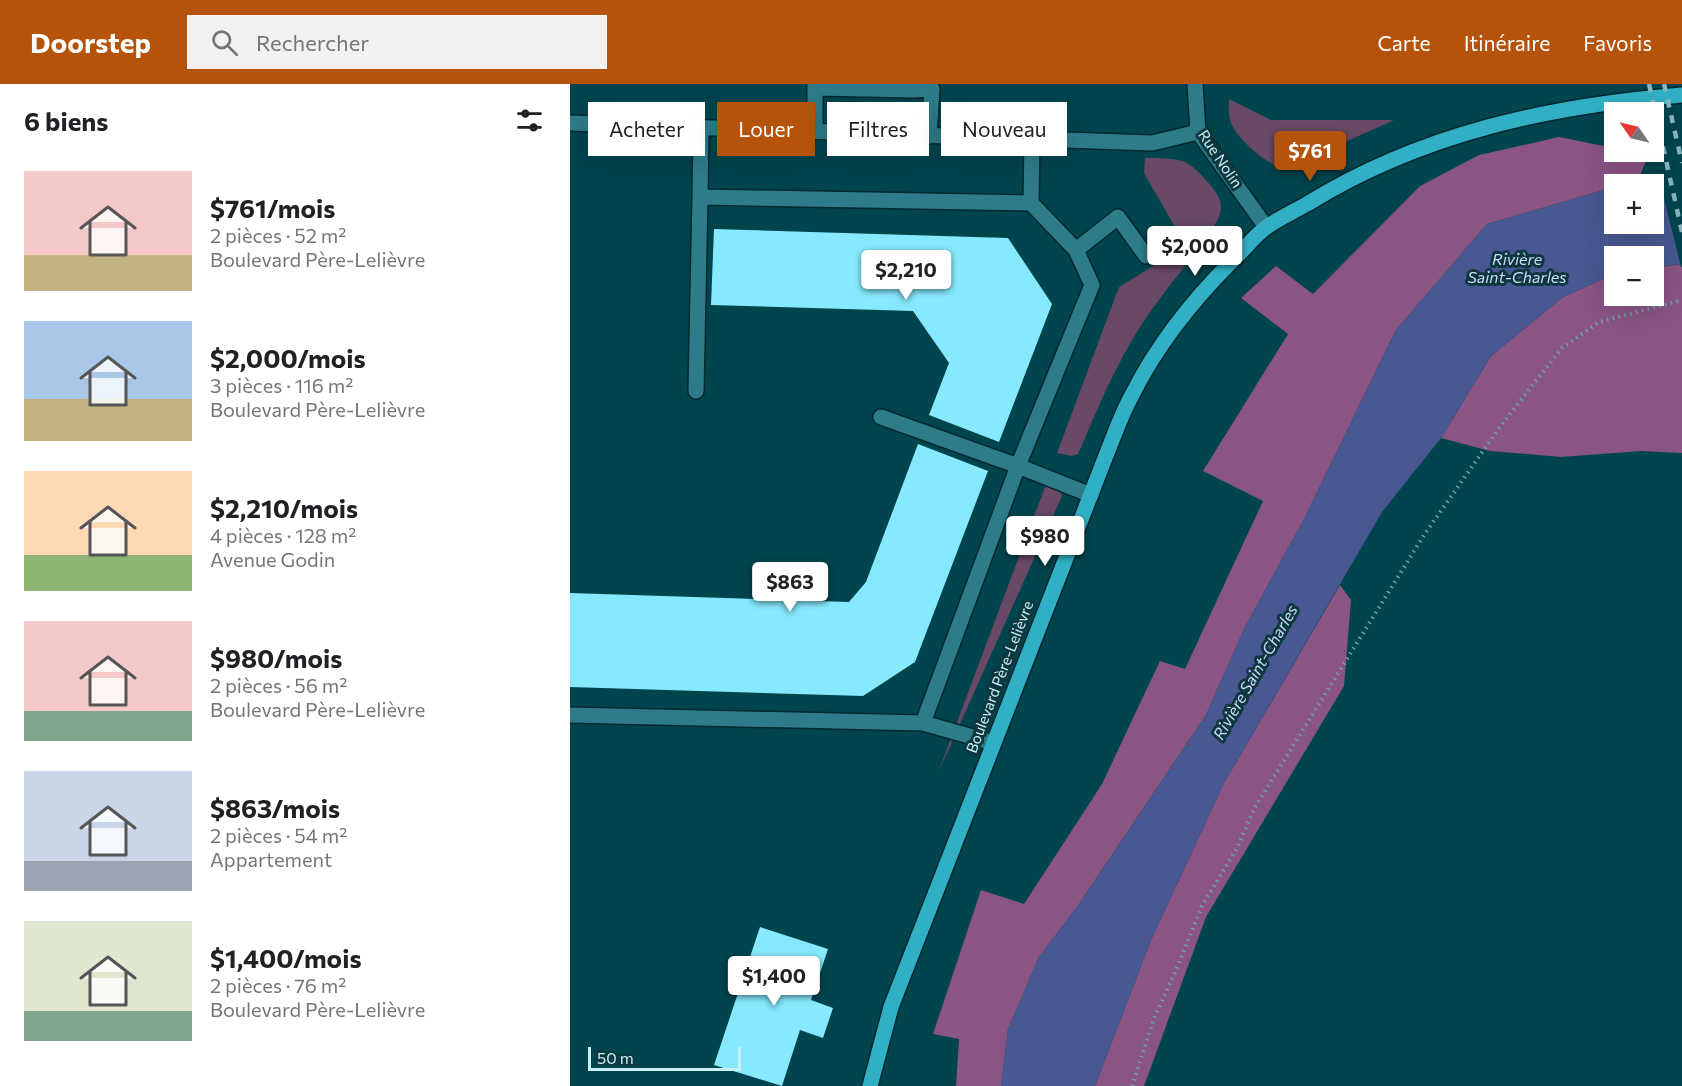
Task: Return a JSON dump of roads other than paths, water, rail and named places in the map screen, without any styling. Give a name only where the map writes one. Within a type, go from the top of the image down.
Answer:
[{"type":"main road","name":"Boulevard Père-Lelièvre","points":[[870,1086],[891,1007],[1126,408],[1156,354],[1204,291],[1266,227],[1370,168],[1412,150],[1500,122],[1546,113],[1682,95]]},
{"type":"street","name":"Rue Nolin","points":[[1195,84],[1198,132],[1266,227]]},
{"type":"street","points":[[815,102],[815,86],[913,87],[932,90],[929,124]]},
{"type":"street","points":[[570,123],[588,124]]},
{"type":"street","points":[[815,131],[827,132]]},
{"type":"street","points":[[1067,139],[1152,143],[1198,132]]},
{"type":"street","points":[[696,390],[700,156]]},
{"type":"street","points":[[923,723],[1018,466],[1092,285],[1076,250],[1031,203],[1032,156]]},
{"type":"street","points":[[700,197],[1031,203]]},
{"type":"street","points":[[1076,250],[1118,217],[1146,256]]},
{"type":"street","points":[[881,417],[1091,495]]},
{"type":"street","points":[[570,715],[923,723],[994,743]]},
{"type":"water","name":"Rivière Saint-Charles","points":[[1664,186],[1682,190],[1682,264],[1664,266],[1664,246],[1604,246],[1604,279],[1563,297],[1491,356],[1441,438],[1382,512],[1224,783],[1151,940],[1095,1086],[1001,1086],[1008,1029],[1039,957],[1077,907],[1206,715],[1245,627],[1304,519],[1396,330],[1487,224],[1604,190],[1604,234],[1664,234]]},
{"type":"railway","points":[[1649,84],[1682,232]]},
{"type":"railway","points":[[1664,84],[1682,163]]}]
